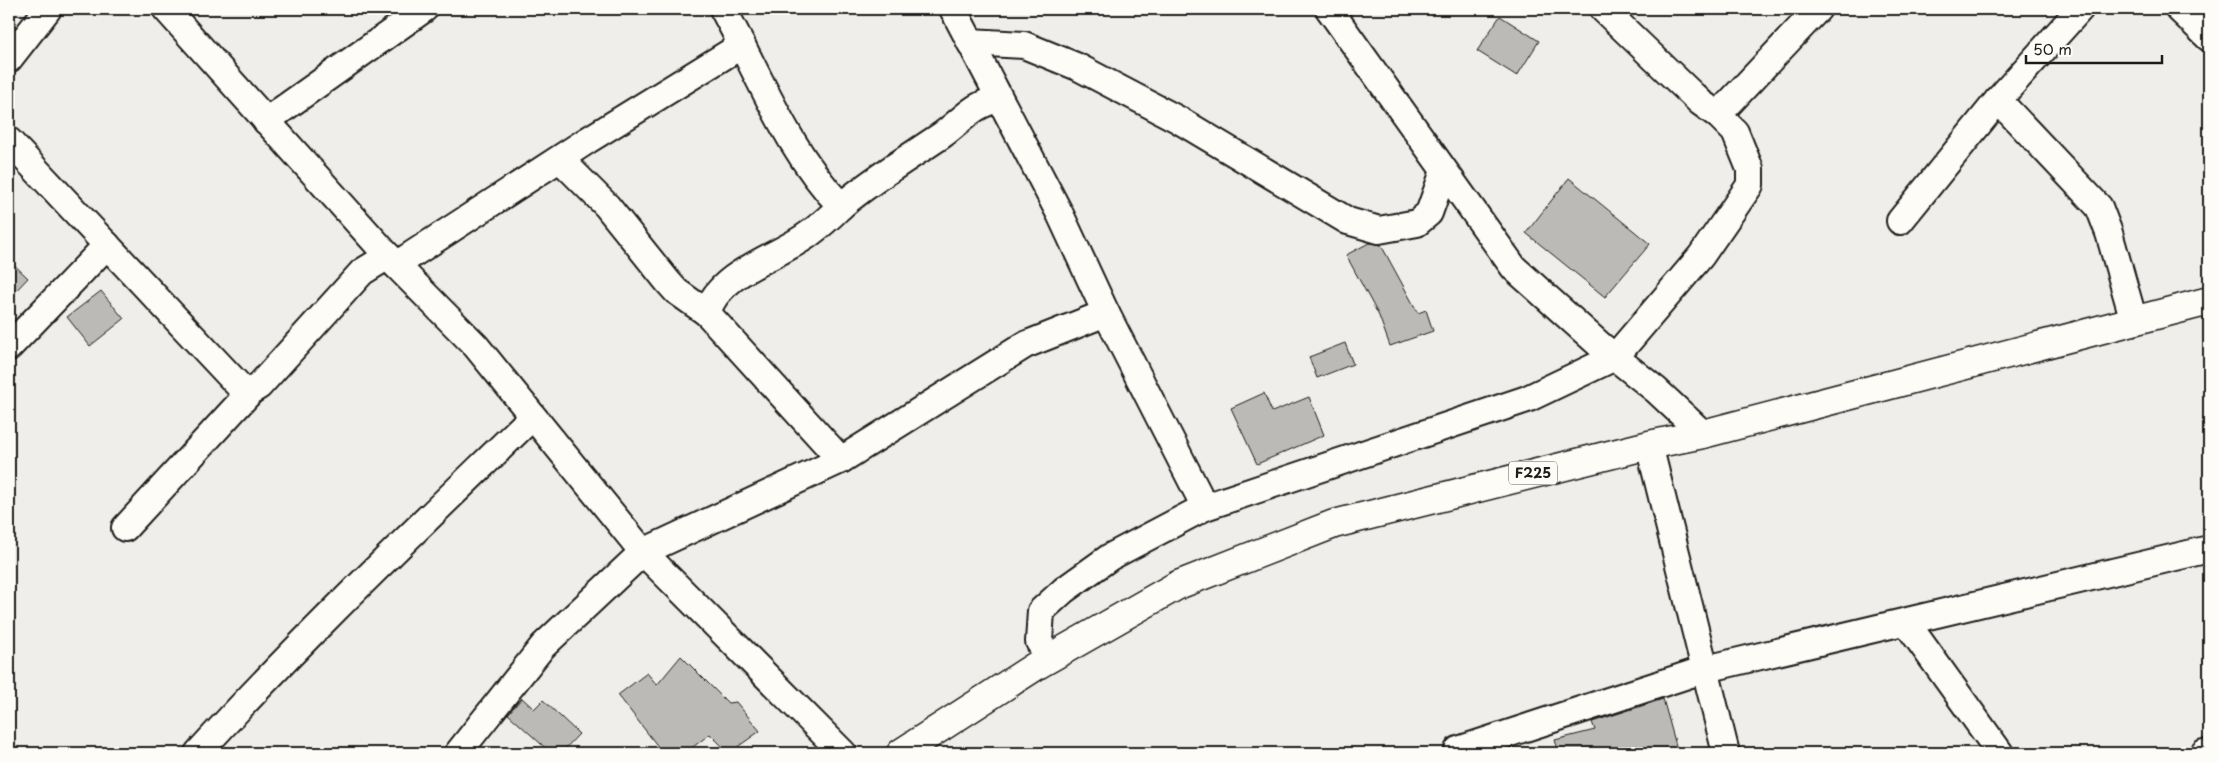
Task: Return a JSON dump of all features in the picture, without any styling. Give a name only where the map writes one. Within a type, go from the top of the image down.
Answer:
[{"type":"main road","name":"F225","points":[[900,753],[1050,658],[1178,585],[1334,524],[1649,445],[1704,434],[2209,301]]},
{"type":"street","points":[[9,59],[48,9]]},
{"type":"street","points":[[166,9],[392,261],[476,346],[643,552],[843,753]]},
{"type":"street","points":[[266,121],[424,9]]},
{"type":"street","points":[[724,9],[761,86],[800,152],[817,179],[841,206]]},
{"type":"street","points":[[952,9],[1060,214],[1106,313],[1205,507]]},
{"type":"street","points":[[1050,658],[1039,642],[1041,611],[1064,590],[1110,557],[1205,507],[1527,398],[1614,357],[1701,256],[1750,186],[1750,170],[1735,132],[1718,115],[1700,102],[1604,9]]},
{"type":"street","points":[[1718,115],[1818,9]]},
{"type":"street","points":[[1900,222],[1998,100],[2080,9]]},
{"type":"street","points":[[2179,9],[2209,38]]},
{"type":"street","points":[[1338,13],[1444,171],[1514,268],[1614,357],[1656,390],[1704,434]]},
{"type":"street","points":[[970,42],[1024,45],[1078,67],[1179,120],[1348,221],[1379,230],[1417,223],[1429,213],[1444,171]]},
{"type":"street","points":[[125,528],[251,391],[259,386],[362,272],[392,261],[742,45]]},
{"type":"street","points":[[707,313],[711,301],[727,283],[809,234],[841,206],[902,160],[944,134],[978,105],[999,99]]},
{"type":"street","points":[[1998,100],[2099,208],[2109,233],[2134,321]]},
{"type":"street","points":[[9,141],[242,389],[251,391]]},
{"type":"street","points":[[560,159],[607,206],[676,291],[707,313],[841,460]]},
{"type":"street","points":[[9,347],[107,245]]},
{"type":"street","points":[[458,753],[543,646],[643,552],[841,460],[1025,345],[1106,313]]},
{"type":"street","points":[[198,753],[262,682],[337,606],[532,417]]},
{"type":"street","points":[[1649,445],[1726,753]]},
{"type":"street","points":[[1458,750],[1706,669],[2209,549]]},
{"type":"street","points":[[1906,622],[2000,753]]},
{"type":"street","points":[[2204,753],[2209,753]]},
{"type":"building","points":[[1500,16],[1539,41],[1517,76],[1477,51]]},
{"type":"building","points":[[1569,178],[1650,244],[1605,297],[1526,233]]},
{"type":"building","points":[[1369,243],[1381,245],[1418,313],[1426,310],[1433,331],[1390,346],[1379,316],[1346,255]]},
{"type":"building","points":[[9,260],[28,278],[9,298]]},
{"type":"building","points":[[101,291],[124,319],[90,346],[67,317]]},
{"type":"building","points":[[1345,343],[1353,364],[1317,378],[1309,357]]},
{"type":"building","points":[[1264,393],[1272,412],[1309,397],[1324,435],[1257,464],[1231,408]]},
{"type":"building","points":[[681,656],[728,703],[736,702],[760,731],[729,753],[710,734],[685,753],[663,753],[618,695],[647,673],[657,685]]},
{"type":"building","points":[[522,698],[534,709],[543,700],[579,734],[561,753],[551,753],[508,714]]},
{"type":"building","points":[[1663,699],[1677,749],[1662,753],[1559,753],[1555,740],[1595,730],[1592,722]]}]
